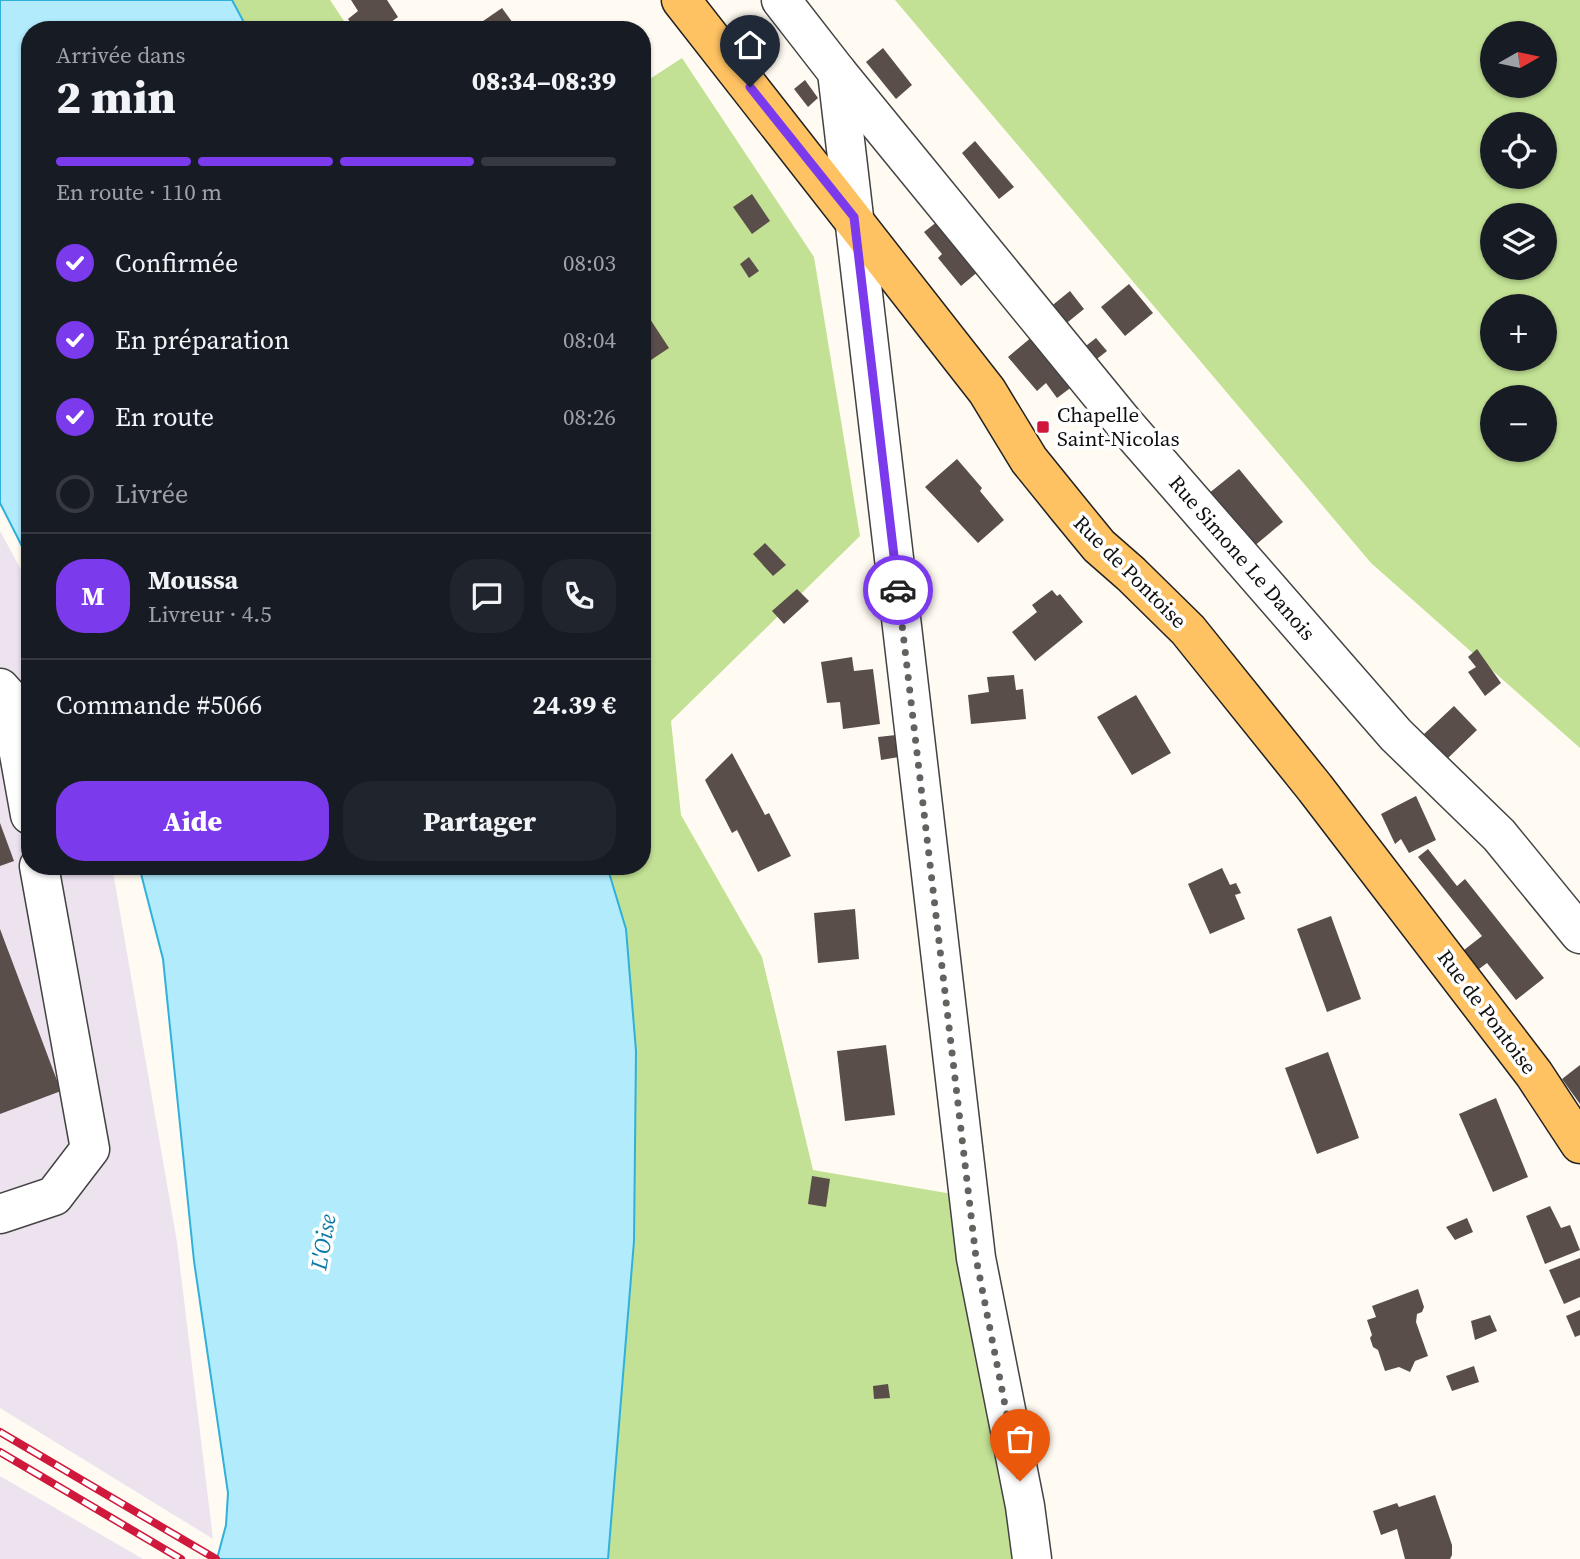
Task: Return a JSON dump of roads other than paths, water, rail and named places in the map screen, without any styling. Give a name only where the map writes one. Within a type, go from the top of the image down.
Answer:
[{"type":"main road","name":"Rue de Pontoise","points":[[681,0],[854,217],[987,391],[1029,460],[1099,546],[1188,630],[1427,933],[1534,1074],[1580,1144]]},
{"type":"street","name":"Rue Simone Le Danois","points":[[781,0],[1124,422],[1396,735],[1499,835],[1580,934]]},
{"type":"street","points":[[837,72],[976,1258],[1025,1506],[1032,1559]]},
{"type":"street","points":[[0,688],[9,698],[21,765]]},
{"type":"street","points":[[0,1214],[54,1196],[90,1149],[41,875]]},
{"type":"water","points":[[0,0],[232,0],[243,21],[21,21],[21,544],[0,503]]},
{"type":"water","name":"L'Oise","points":[[141,875],[610,875],[626,929],[636,1051],[634,1241],[608,1559],[217,1559],[226,1525],[228,1493],[194,1261],[163,959]]},
{"type":"railway","points":[[0,1432],[216,1559]]},
{"type":"railway","points":[[0,1452],[181,1559]]},
{"type":"place","name":"Chapelle Saint-Nicolas","points":[[1043,427]]}]
